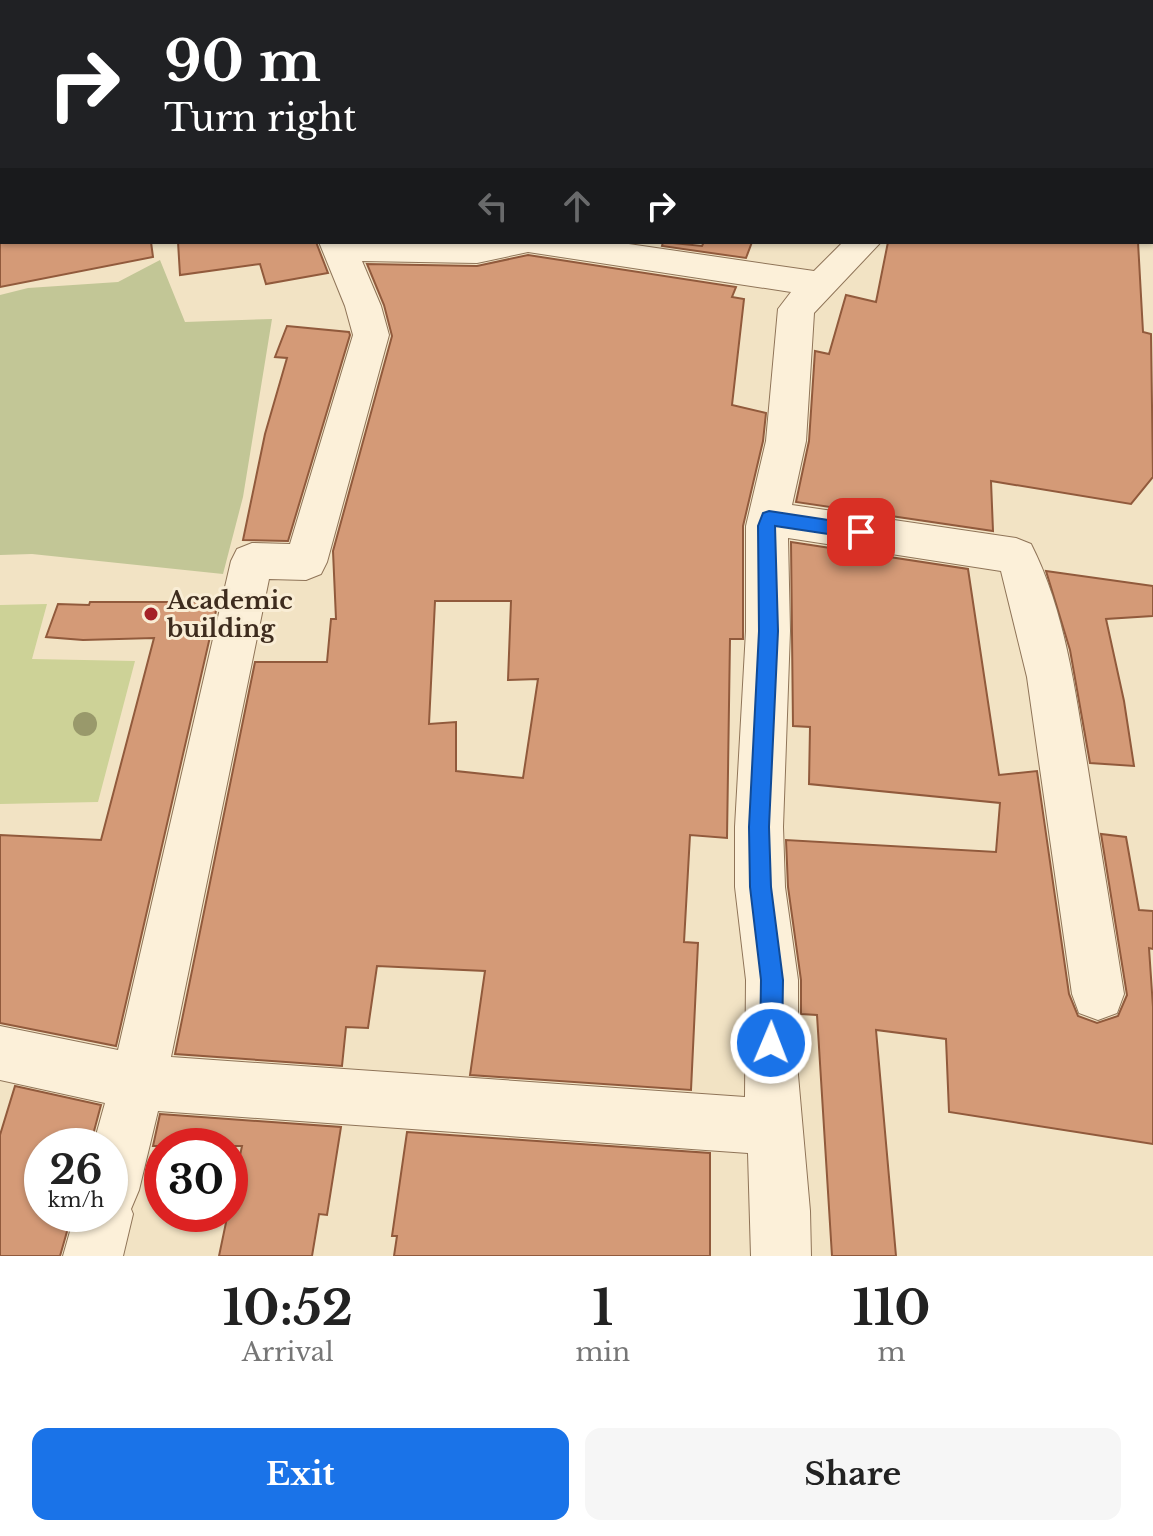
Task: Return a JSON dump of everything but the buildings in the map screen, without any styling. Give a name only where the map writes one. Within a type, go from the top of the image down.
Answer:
[{"type":"street","points":[[126,1128],[252,561],[306,562],[371,335],[363,306],[338,246],[477,251],[513,244]]},
{"type":"street","points":[[548,244],[820,284]]},
{"type":"street","points":[[781,1256],[771,1075],[772,980],[760,887],[759,827],[768,631],[769,518],[786,441],[796,309],[862,244]]},
{"type":"street","points":[[769,518],[1016,556],[1027,582],[1050,677],[1098,994]]},
{"type":"street","points":[[0,1053],[138,1082],[775,1127]]},
{"type":"street","points":[[93,1256],[99,1232]]},
{"type":"green space","points":[[160,260],[185,322],[272,319],[243,497],[223,574],[32,554],[0,555],[0,295],[28,288],[118,282]]},
{"type":"green space","points":[[47,604],[32,659],[135,661],[98,802],[0,804],[0,605]]},
{"type":"place","name":"Academic building","points":[[151,614]]},
{"type":"route","points":[[771,1043],[772,980],[760,887],[759,827],[768,631],[767,526],[769,518],[861,532]]}]
